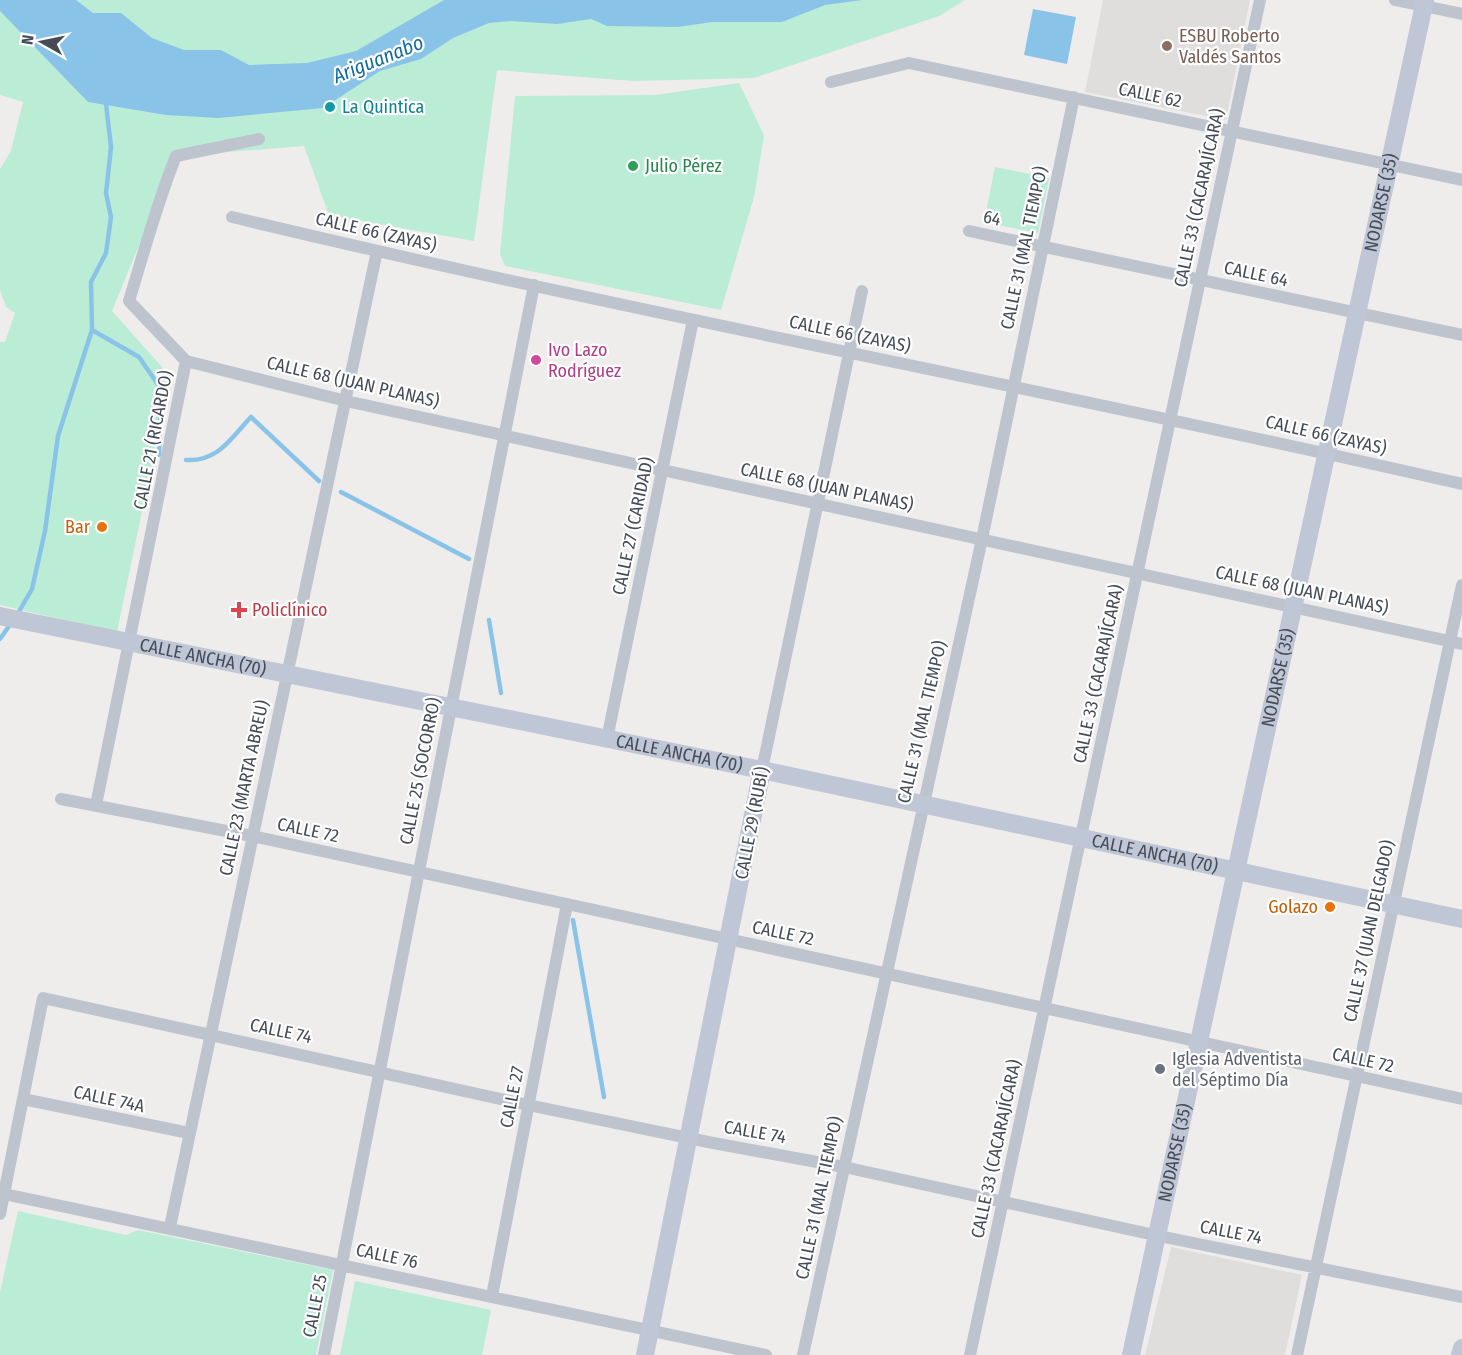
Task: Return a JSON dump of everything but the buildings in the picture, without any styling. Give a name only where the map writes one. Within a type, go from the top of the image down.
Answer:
[{"type":"main road","name":"NODARSE (35)","points":[[1131,1355],[1159,1236],[1325,453],[1424,3]]},
{"type":"main road","name":"CALLE ANCHA (70)","points":[[0,616],[762,770],[1462,920]]},
{"type":"main road","name":"CALLE 29 (RUBÍ)","points":[[645,1355],[762,770]]},
{"type":"main road","points":[[1460,1355],[1462,1348]]},
{"type":"street","name":"CALLE 33 (CACARAJÍCARA)","points":[[970,1355],[1260,0]]},
{"type":"street","points":[[1395,0],[1424,3],[1462,14]]},
{"type":"street","name":"CALLE 62","points":[[831,81],[909,63],[1462,180]]},
{"type":"street","name":"CALLE 31 (MAL TIEMPO)","points":[[803,1355],[922,804],[982,539],[1074,97]]},
{"type":"street","name":"CALLE 21 (RICARDO)","points":[[96,804],[186,361],[129,301],[154,222],[156,206],[176,156],[259,139]]},
{"type":"street","name":"CALLE 66 (ZAYAS)","points":[[232,216],[377,252],[693,320],[1171,418],[1462,484]]},
{"type":"street","name":"64","points":[[969,231],[1042,247]]},
{"type":"street","name":"CALLE 64","points":[[1042,247],[1462,335]]},
{"type":"street","name":"CALLE 23 (MARTA ABREU)","points":[[170,1227],[377,252]]},
{"type":"street","name":"CALLE 25 (SOCORRO)","points":[[342,1264],[534,285]]},
{"type":"street","name":"CALLE 29 (RUBÍ)","points":[[762,770],[862,291]]},
{"type":"street","name":"CALLE 27 (CARIDAD)","points":[[607,739],[693,320]]},
{"type":"street","name":"CALLE 68 (JUAN PLANAS)","points":[[186,361],[345,400],[1456,642]]},
{"type":"street","name":"CALLE 37 (JUAN DELGADO)","points":[[1297,1355],[1394,905],[1456,642],[1462,585]]},
{"type":"street","name":"CALLE 72","points":[[61,799],[252,836],[1462,1099]]},
{"type":"street","name":"CALLE 27","points":[[492,1296],[567,904]]},
{"type":"street","name":"CALLE 74","points":[[23,1099],[44,998],[528,1105],[844,1167],[1159,1236],[1462,1297]]},
{"type":"street","points":[[0,1214],[2,1193],[23,1099]]},
{"type":"street","name":"CALLE 74A","points":[[23,1099],[189,1133]]},
{"type":"street","name":"CALLE 76","points":[[2,1193],[766,1355]]},
{"type":"street","name":"CALLE 25","points":[[324,1355],[342,1264]]},
{"type":"shaded area","name":"ESBU Roberto Valdés Santos","points":[[1103,0],[1250,0],[1226,120],[1085,92]]},
{"type":"shaded area","points":[[1171,1247],[1302,1275],[1285,1355],[1145,1355]]},
{"type":"green space","points":[[0,0],[965,0],[939,16],[754,78],[633,81],[497,70],[474,241],[329,215],[304,146],[176,156],[112,311],[170,376],[117,632],[0,605],[0,342],[5,342],[15,313],[6,307],[0,290],[0,169],[11,151],[23,102],[0,95]]},
{"type":"green space","name":"Julio Pérez","points":[[739,83],[764,135],[754,197],[721,310],[505,266],[500,254],[515,96],[655,95]]},
{"type":"green space","points":[[995,167],[1049,178],[1038,233],[984,222]]},
{"type":"green space","points":[[18,1211],[126,1235],[138,1230],[333,1270],[316,1355],[0,1355],[0,1292]]},
{"type":"green space","points":[[355,1281],[491,1310],[482,1355],[340,1355]]},
{"type":"water","name":"Ariguanabo","points":[[0,0],[76,0],[93,13],[121,13],[152,38],[184,50],[221,50],[249,65],[307,63],[356,51],[444,0],[862,0],[825,5],[782,22],[712,22],[678,27],[607,26],[591,19],[557,24],[510,21],[489,23],[453,38],[421,59],[380,71],[323,108],[218,118],[166,115],[88,102],[0,11]]},
{"type":"water","points":[[1033,9],[1076,17],[1067,64],[1024,55]]},
{"type":"waterway","points":[[17,615],[32,589],[45,531],[58,436],[92,330],[91,282],[106,253],[111,217],[106,193],[111,147],[106,104]]},
{"type":"waterway","points":[[92,330],[139,357],[161,389],[159,455]]},
{"type":"waterway","points":[[186,460],[197,460],[215,453],[251,417],[319,481]]},
{"type":"waterway","points":[[341,492],[469,559]]},
{"type":"waterway","points":[[489,620],[501,693]]},
{"type":"waterway","points":[[0,639],[12,622]]},
{"type":"waterway","points":[[573,920],[604,1097]]},
{"type":"place","name":"ESBU Roberto Valdés Santos","points":[[1167,46]]},
{"type":"place","name":"La Quintica","points":[[330,107]]},
{"type":"place","name":"Julio Pérez","points":[[633,166]]},
{"type":"place","name":"Ivo Lazo Rodríguez","points":[[536,360]]},
{"type":"place","name":"Bar","points":[[102,527]]},
{"type":"place","name":"Policlínico","points":[[239,610]]},
{"type":"place","name":"Golazo","points":[[1330,907]]},
{"type":"place","name":"Iglesia Adventista del Séptimo Día","points":[[1160,1069]]}]
